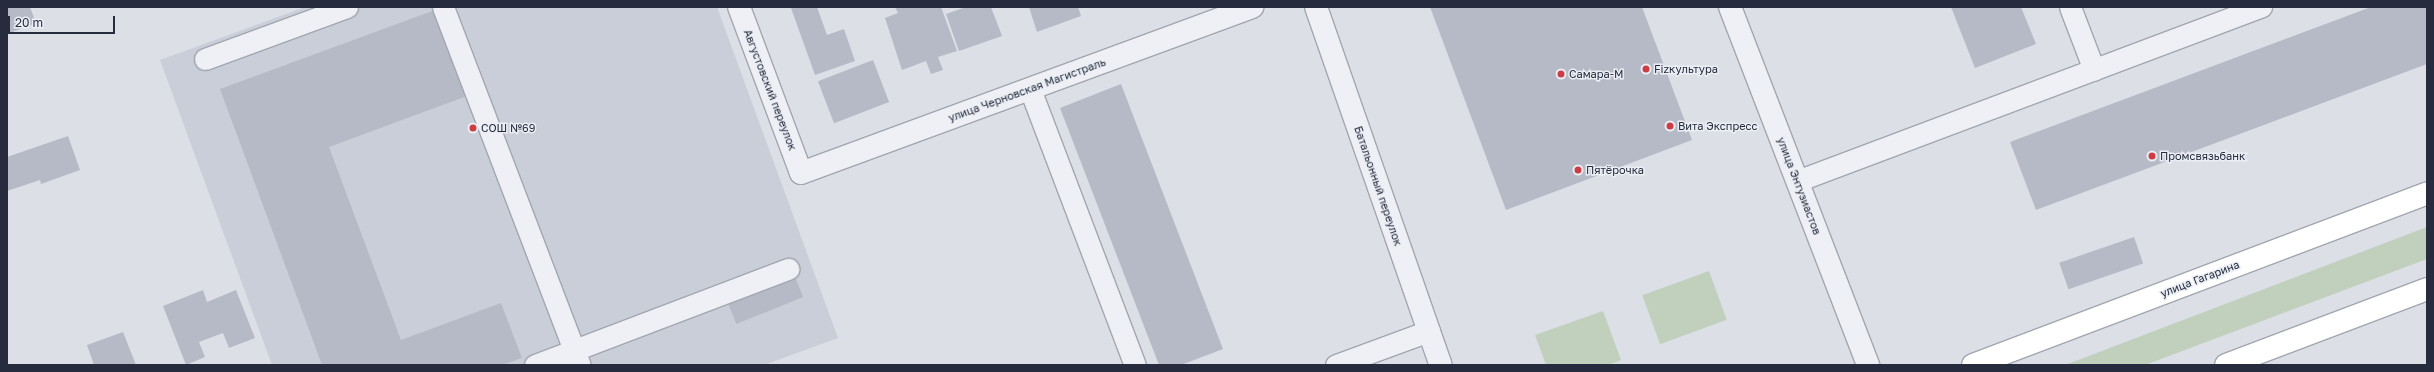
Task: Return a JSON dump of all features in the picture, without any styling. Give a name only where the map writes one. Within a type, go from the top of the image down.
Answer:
[{"type":"main road","name":"улица Гагарина","points":[[1973,365],[2427,193]]},
{"type":"main road","points":[[2226,365],[2427,289]]},
{"type":"street","name":"Августовский переулок","points":[[739,7],[801,173]]},
{"type":"street","name":"улица Черновская Магистраль","points":[[801,173],[1252,7]]},
{"type":"street","name":"Батальонный переулок","points":[[1316,7],[1441,365]]},
{"type":"street","name":"улица Энтузиастов","points":[[1730,7],[1868,365]]},
{"type":"lane","points":[[205,59],[347,7]]},
{"type":"lane","points":[[443,7],[577,358]]},
{"type":"lane","points":[[2070,7],[2094,70]]},
{"type":"lane","points":[[1797,181],[2261,7]]},
{"type":"lane","points":[[1030,89],[1134,365]]},
{"type":"lane","points":[[535,365],[577,358],[788,269]]},
{"type":"lane","points":[[1336,365],[1429,331]]},
{"type":"shaded area","name":"СОШ №69","points":[[305,7],[717,7],[838,338],[764,365],[272,365],[160,60]]},
{"type":"green space","points":[[2427,227],[2427,259],[2145,365],[2065,365]]},
{"type":"green space","points":[[1709,271],[1727,320],[1660,344],[1642,295]]},
{"type":"green space","points":[[1603,311],[1621,360],[1608,365],[1546,365],[1535,335]]},
{"type":"building","points":[[7,7],[30,7],[36,23],[7,34]]},
{"type":"building","points":[[817,7],[827,35],[844,29],[855,61],[815,75],[791,8]]},
{"type":"building","points":[[895,7],[941,7],[957,51],[938,57],[943,70],[931,74],[926,61],[902,70],[885,18],[898,13]]},
{"type":"building","points":[[966,7],[991,7],[1002,36],[959,51],[946,14]]},
{"type":"building","points":[[1029,7],[1078,7],[1081,16],[1037,32]]},
{"type":"building","name":"Самара-М","points":[[1430,7],[1642,7],[1692,140],[1506,210]]},
{"type":"building","points":[[1951,7],[2021,7],[2036,44],[1975,68]]},
{"type":"building","points":[[2371,7],[2427,7],[2427,64],[2036,210],[2010,142]]},
{"type":"building","points":[[435,10],[467,96],[329,147],[401,340],[501,303],[522,358],[502,365],[322,365],[220,89]]},
{"type":"building","points":[[873,60],[889,102],[834,123],[818,81]]},
{"type":"building","points":[[1121,84],[1223,349],[1181,365],[1159,365],[1060,108]]},
{"type":"building","points":[[68,136],[80,170],[41,184],[40,180],[7,191],[7,157]]},
{"type":"building","points":[[2134,237],[2143,263],[2068,289],[2059,263]]},
{"type":"building","points":[[793,272],[803,297],[736,324],[726,299]]},
{"type":"building","points":[[203,290],[207,302],[236,290],[255,338],[229,348],[223,333],[199,342],[205,357],[186,365],[163,306]]},
{"type":"building","points":[[123,332],[136,365],[94,365],[87,345]]},
{"type":"place","name":"Fizкультура","points":[[1646,69]]},
{"type":"place","name":"Самара-М","points":[[1561,74]]},
{"type":"place","name":"Вита Экспресс","points":[[1670,126]]},
{"type":"place","name":"СОШ №69","points":[[473,128]]},
{"type":"place","name":"Промсвязьбанк","points":[[2152,156]]},
{"type":"place","name":"Пятёрочка","points":[[1578,170]]}]
